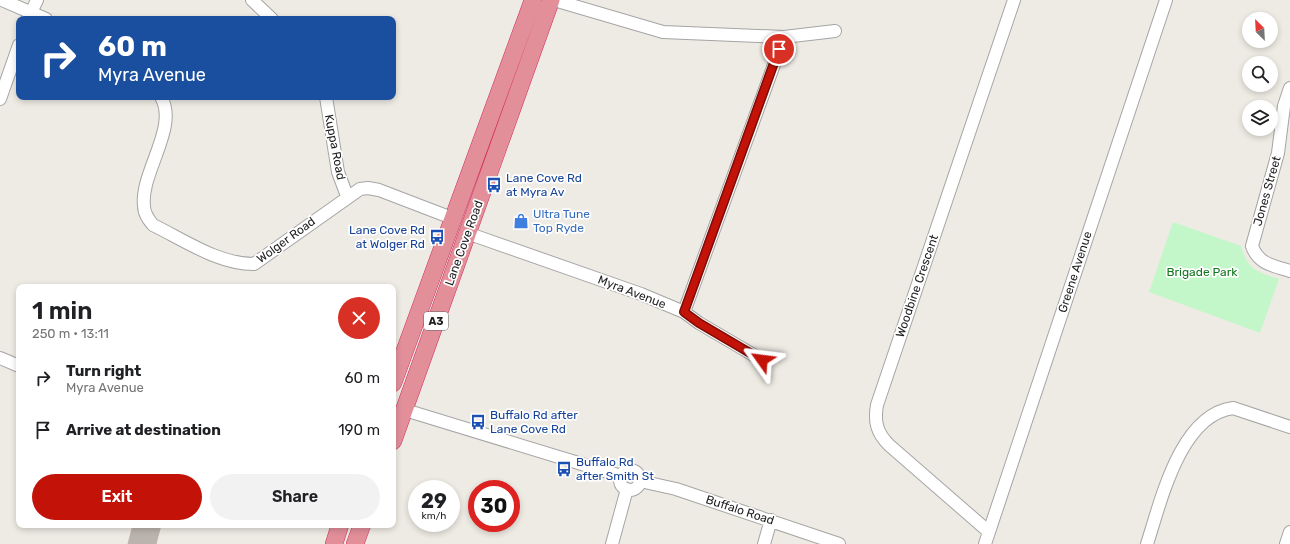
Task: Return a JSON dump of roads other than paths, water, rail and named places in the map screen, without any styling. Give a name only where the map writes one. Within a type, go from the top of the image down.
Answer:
[{"type":"highway","name":"Lane Cove Road","points":[[396,375],[533,0]]},
{"type":"highway","name":"Lane Cove Road","points":[[396,424],[399,408],[467,233],[552,0]]},
{"type":"highway","points":[[355,544],[361,528]]},
{"type":"street","points":[[2,0],[29,16],[37,0]]},
{"type":"street","points":[[252,0],[269,16]]},
{"type":"street","points":[[552,0],[664,32],[784,37],[835,31]]},
{"type":"street","name":"Woodbine Crescent","points":[[989,532],[903,459],[881,437],[876,427],[875,414],[1014,0]]},
{"type":"street","name":"Greene Avenue","points":[[985,544],[1166,0]]},
{"type":"street","points":[[684,312],[784,37]]},
{"type":"street","points":[[0,99],[16,54]]},
{"type":"street","name":"Jones Street","points":[[1290,88],[1284,106],[1273,173],[1252,246],[1255,254],[1265,263],[1290,271]]},
{"type":"street","name":"Wolger Road","points":[[162,100],[167,112],[144,194],[144,206],[147,217],[153,226],[231,262],[254,264],[347,196],[360,189],[368,188],[452,218]]},
{"type":"street","name":"Kuppa Road","points":[[326,100],[338,172],[347,196]]},
{"type":"street","name":"Myra Avenue","points":[[467,233],[642,294],[684,312],[699,323],[762,360]]},
{"type":"street","points":[[0,358],[16,365]]},
{"type":"street","points":[[399,408],[621,476]]},
{"type":"street","points":[[1147,544],[1172,468],[1179,455],[1201,424],[1213,414],[1224,409],[1233,408],[1290,427]]},
{"type":"street","points":[[628,470],[634,471],[639,476],[640,481],[636,487],[627,489],[620,482],[621,476],[628,470]]},
{"type":"street","name":"Buffalo Road","points":[[640,481],[676,489],[839,544]]},
{"type":"street","points":[[612,544],[627,489]]},
{"type":"street","points":[[764,544],[771,520]]},
{"type":"street","points":[[1286,544],[1290,532]]},
{"type":"place","name":"Lane Cove Rd at Myra Av","points":[[494,185]]},
{"type":"place","name":"Ultra Tune Top Ryde","points":[[521,221]]},
{"type":"place","name":"Lane Cove Rd at Wolger Rd","points":[[437,237]]},
{"type":"place","name":"Buffalo Rd after Lane Cove Rd","points":[[478,422]]},
{"type":"place","name":"Buffalo Rd after Smith St","points":[[564,469]]},
{"type":"park label","name":"Brigade Park","points":[[1202,272]]}]
